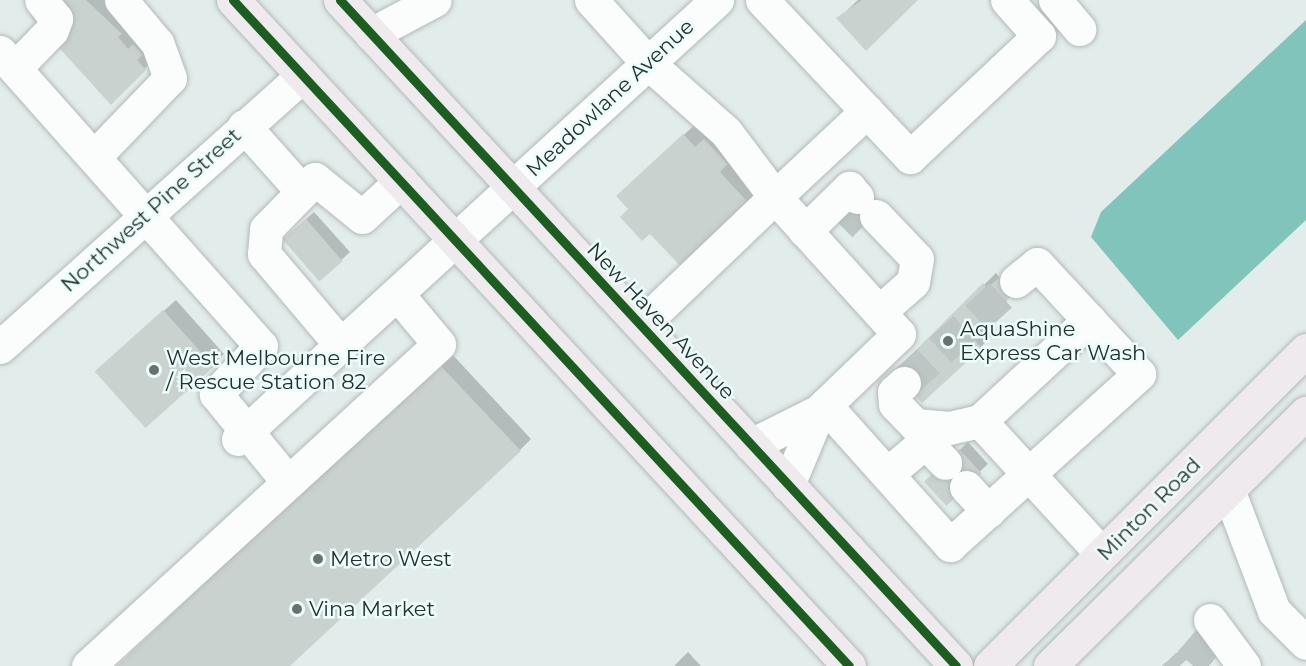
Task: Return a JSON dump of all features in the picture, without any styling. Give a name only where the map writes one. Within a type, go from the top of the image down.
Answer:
[{"type":"main road","points":[[233,0],[849,666]]},
{"type":"main road","name":"New Haven Avenue","points":[[340,0],[956,666]]},
{"type":"main road","name":"Minton Road","points":[[990,666],[1306,350]]},
{"type":"main road","name":"Minton Road","points":[[1050,666],[1229,492],[1306,413]]},
{"type":"street","points":[[41,0],[56,19],[52,30],[7,60],[147,212],[261,346],[216,394],[242,435],[288,482]]},
{"type":"street","points":[[371,33],[435,0]]},
{"type":"street","name":"Meadowlane Avenue","points":[[242,435],[457,241],[717,0]]},
{"type":"street","points":[[762,0],[910,157],[1039,36],[1006,0]]},
{"type":"street","points":[[1055,0],[1079,29]]},
{"type":"street","points":[[95,156],[170,78],[157,43],[126,2]]},
{"type":"street","points":[[600,3],[648,63],[726,132],[775,197],[899,334],[822,408],[751,445]]},
{"type":"street","name":"Northwest Pine Street","points":[[0,347],[147,212],[303,75]]},
{"type":"street","points":[[640,326],[867,111]]},
{"type":"street","points":[[244,126],[302,190]]},
{"type":"street","points":[[341,345],[264,254],[273,216],[302,190],[320,180],[362,217],[400,181]]},
{"type":"street","points":[[805,231],[856,208],[917,260],[913,282],[879,312]]},
{"type":"street","points":[[822,408],[887,474],[950,545],[1139,374],[1036,264],[1016,281]]},
{"type":"street","points":[[88,666],[440,344],[397,294]]},
{"type":"street","points":[[904,383],[894,392],[895,404],[915,425],[949,428],[980,421],[1089,320]]},
{"type":"street","points":[[788,485],[822,408]]},
{"type":"street","points":[[980,421],[1102,554]]},
{"type":"street","points":[[887,474],[925,442],[988,511]]},
{"type":"street","points":[[1229,492],[1274,611],[1306,643]]},
{"type":"street","points":[[1210,620],[1244,666]]},
{"type":"water","points":[[1306,20],[1306,220],[1178,340],[1091,237],[1101,212]]},
{"type":"building","points":[[52,0],[86,0],[122,34],[118,37],[128,49],[133,44],[143,55],[137,60],[146,70],[111,105],[32,18]]},
{"type":"building","points":[[862,0],[918,0],[866,51],[836,18]]},
{"type":"building","points":[[683,134],[695,147],[704,139],[728,164],[720,172],[753,208],[688,274],[650,234],[642,241],[620,217],[628,209],[616,196]]},
{"type":"building","points":[[306,219],[343,261],[319,282],[283,239]]},
{"type":"building","name":"AquaShine Express Car Wash","points":[[1007,271],[1022,287],[969,334],[982,348],[922,403],[894,372],[983,283],[987,288]]},
{"type":"building","name":"West Melbourne Fire / Rescue Station 82","points":[[163,310],[214,366],[145,428],[95,372]]},
{"type":"building","name":"Metro West","points":[[437,362],[521,451],[290,666],[117,666]]},
{"type":"building","points":[[959,449],[982,473],[946,506],[924,482]]},
{"type":"tunnel","points":[[845,206],[864,225]]},
{"type":"tunnel","points":[[904,383],[1016,281]]},
{"type":"tunnel","points":[[1188,639],[1219,666]]},
{"type":"tunnel","points":[[1171,657],[1179,666]]},
{"type":"cycle path","points":[[233,0],[849,666]]},
{"type":"cycle path","points":[[340,0],[956,666]]},
{"type":"place","name":"AquaShine Express Car Wash","points":[[948,341]]},
{"type":"place","name":"West Melbourne Fire / Rescue Station 82","points":[[154,370]]},
{"type":"place","name":"Metro West","points":[[318,559]]},
{"type":"place","name":"Vina Market","points":[[297,609]]}]
